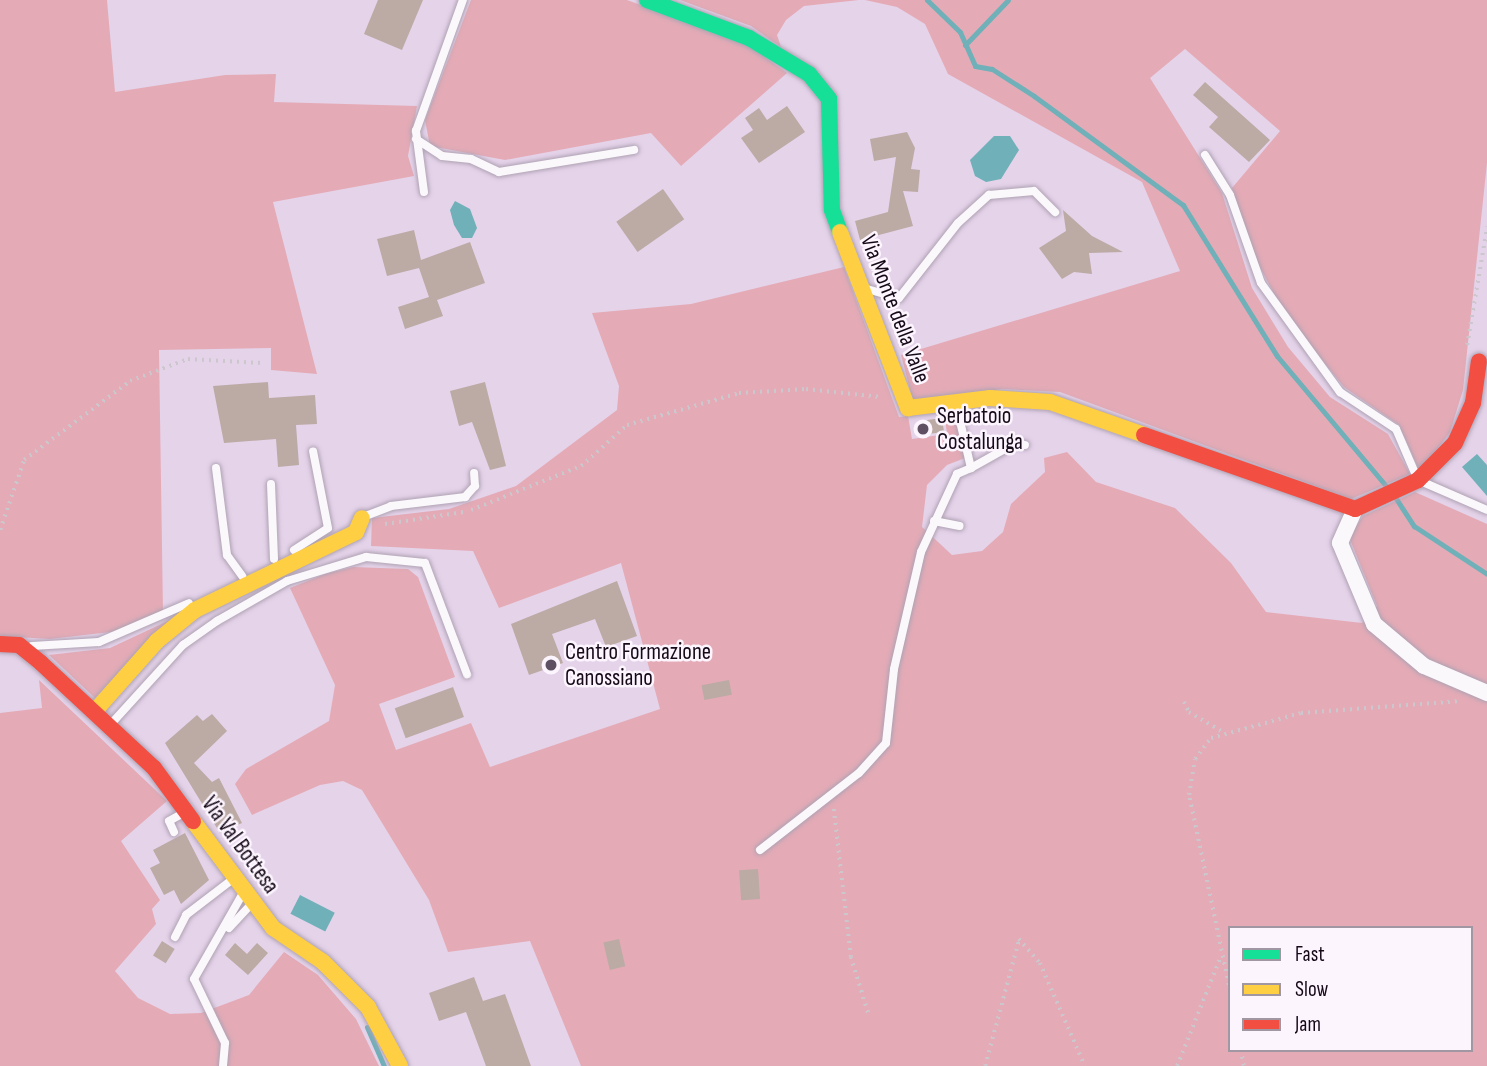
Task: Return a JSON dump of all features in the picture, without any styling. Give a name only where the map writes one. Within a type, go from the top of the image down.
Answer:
[{"type":"street","name":"Via Monte della Valle","points":[[647,0],[749,38],[809,74],[829,99],[832,211],[864,288],[910,415],[990,398],[1050,402],[1355,509]]},
{"type":"street","points":[[1474,364],[1455,443],[1418,480],[1393,494],[1355,509],[1340,542],[1374,624],[1424,666],[1487,693]]},
{"type":"street","points":[[94,712],[157,641],[195,610],[359,525]]},
{"type":"street","points":[[0,644],[19,645]]},
{"type":"street","name":"Via Val Bottesa","points":[[19,645],[154,768],[187,810],[247,898],[368,1007],[400,1066]]},
{"type":"lane","points":[[424,192],[416,139],[424,99],[463,0]]},
{"type":"lane","points":[[416,139],[442,156],[471,159],[499,172],[634,150]]},
{"type":"lane","points":[[1205,155],[1230,195],[1244,244],[1282,318],[1340,392],[1396,429],[1418,480],[1487,510]]},
{"type":"lane","points":[[864,288],[900,298],[942,240],[989,195],[1034,191],[1055,212]]},
{"type":"lane","points":[[1474,364],[1487,395]]},
{"type":"lane","points":[[956,404],[971,467]]},
{"type":"lane","points":[[760,850],[832,793],[886,743],[906,609],[934,521],[957,474],[1014,444],[1025,445]]},
{"type":"lane","points":[[19,645],[99,642],[126,635],[242,576],[328,528],[313,451]]},
{"type":"lane","points":[[216,468],[227,555],[242,576]]},
{"type":"lane","points":[[359,525],[391,506],[465,497],[475,486],[474,473]]},
{"type":"lane","points":[[271,484],[274,559]]},
{"type":"lane","points":[[934,521],[960,526]]},
{"type":"lane","points":[[108,727],[183,645],[217,621],[296,577],[366,557],[425,563],[467,674]]},
{"type":"lane","points":[[174,832],[169,821],[187,810]]},
{"type":"lane","points":[[175,937],[186,915],[233,879]]},
{"type":"lane","points":[[229,928],[247,898]]},
{"type":"lane","points":[[223,1066],[225,1043],[194,979],[247,898]]},
{"type":"path","points":[[1474,364],[1487,227]]},
{"type":"path","points":[[0,530],[24,460],[130,381],[188,359],[263,363]]},
{"type":"path","points":[[359,525],[450,516],[500,499],[581,466],[627,425],[739,393],[806,388],[872,394],[910,415]]},
{"type":"path","points":[[1228,984],[1186,781],[1195,759],[1225,733],[1301,713],[1471,699]]},
{"type":"path","points":[[1184,702],[1189,712],[1225,733]]},
{"type":"path","points":[[832,793],[851,957],[869,1015]]},
{"type":"path","points":[[985,1066],[1019,939],[1040,963],[1085,1066]]},
{"type":"path","points":[[1177,1066],[1221,956]]},
{"type":"shaded area","points":[[0,0],[107,0],[115,92],[225,75],[276,74],[274,102],[417,106],[408,156],[414,176],[273,202],[317,374],[271,370],[271,348],[159,350],[163,612],[119,631],[50,639],[0,636]]},
{"type":"shaded area","points":[[471,0],[627,0],[747,44],[787,73],[681,166],[651,133],[505,160],[430,146],[425,120]]},
{"type":"shaded area","points":[[680,0],[859,0],[804,6],[786,20],[777,35],[781,47],[751,26]]},
{"type":"shaded area","points":[[865,0],[1487,0],[1487,163],[1463,390],[1450,432],[1420,472],[1399,425],[1344,387],[1285,314],[1247,243],[1232,188],[1280,131],[1185,49],[1150,78],[1222,193],[1252,288],[1288,347],[1330,397],[1388,434],[1410,474],[1351,499],[1060,392],[1002,389],[913,401],[901,355],[1180,271],[1142,182],[948,74],[925,24],[897,7]]},
{"type":"shaded area","points":[[994,136],[1010,136],[1019,150],[1001,179],[986,182],[975,176],[970,160]]},
{"type":"shaded area","points":[[455,201],[470,209],[477,228],[472,238],[462,238],[454,225],[450,210]]},
{"type":"shaded area","points":[[844,267],[899,417],[908,416],[912,439],[947,434],[944,411],[953,409],[965,458],[947,465],[927,485],[922,527],[952,555],[982,551],[1003,532],[1011,504],[1045,472],[1044,458],[1067,452],[1096,482],[1175,508],[1231,563],[1266,612],[1362,623],[1377,606],[1349,537],[1363,516],[1415,492],[1487,524],[1487,1066],[581,1066],[530,941],[448,952],[429,900],[362,790],[343,781],[320,785],[252,815],[235,784],[246,769],[329,721],[335,685],[290,588],[325,574],[353,567],[408,569],[418,577],[455,677],[379,704],[396,750],[471,723],[490,767],[660,709],[621,563],[499,608],[473,551],[371,546],[372,518],[449,509],[516,486],[617,410],[619,386],[592,313],[691,304]]},
{"type":"shaded area","points":[[1477,454],[1487,465],[1487,496],[1462,467]]},
{"type":"shaded area","points":[[172,619],[95,698],[49,655],[110,648]]},
{"type":"shaded area","points":[[39,680],[167,801],[121,841],[160,900],[152,909],[156,924],[115,971],[138,998],[170,1014],[201,1013],[249,995],[284,952],[318,975],[356,1019],[379,1066],[0,1066],[0,713],[42,708]]},
{"type":"shaded area","points":[[300,895],[335,913],[325,931],[290,914]]},
{"type":"building","points":[[378,0],[423,0],[402,50],[364,34]]},
{"type":"building","points":[[1205,82],[1270,140],[1249,162],[1209,127],[1218,117],[1193,95]]},
{"type":"building","points":[[787,106],[805,132],[759,163],[741,138],[753,130],[745,118],[759,108],[767,120]]},
{"type":"building","points":[[907,132],[915,148],[911,169],[920,170],[918,192],[903,191],[913,226],[860,240],[855,221],[888,212],[896,157],[874,161],[870,139]]},
{"type":"building","points":[[663,189],[684,219],[638,252],[616,222]]},
{"type":"building","points":[[1063,210],[1092,236],[1123,252],[1089,253],[1092,274],[1074,272],[1062,279],[1039,248],[1066,231]]},
{"type":"building","points":[[414,230],[421,260],[470,242],[485,283],[437,300],[443,316],[405,329],[398,307],[429,297],[419,268],[387,276],[377,239]]},
{"type":"building","points":[[268,382],[269,398],[315,395],[317,424],[296,425],[299,465],[278,467],[276,439],[224,443],[213,386]]},
{"type":"building","points":[[485,382],[506,466],[490,470],[472,422],[459,426],[450,391]]},
{"type":"building","points":[[942,418],[944,432],[920,435],[918,421]]},
{"type":"building","points":[[617,581],[637,636],[606,647],[595,619],[552,634],[563,663],[529,675],[511,624]]},
{"type":"building","points":[[729,680],[732,695],[704,700],[702,685]]},
{"type":"building","points":[[453,687],[464,717],[406,738],[395,708]]},
{"type":"building","points":[[212,714],[227,731],[194,763],[212,782],[219,778],[242,823],[220,833],[165,743],[197,715],[203,721]]},
{"type":"building","points":[[185,833],[209,880],[181,904],[174,890],[164,895],[150,868],[160,863],[153,850]]},
{"type":"building","points":[[758,869],[760,899],[741,900],[739,870]]},
{"type":"building","points":[[619,939],[625,966],[610,970],[603,943]]},
{"type":"building","points":[[162,941],[175,949],[166,963],[153,955]]},
{"type":"building","points":[[235,943],[247,954],[257,943],[268,953],[248,975],[225,955]]},
{"type":"building","points":[[474,977],[483,1001],[505,994],[531,1066],[486,1066],[466,1012],[439,1021],[429,993]]},
{"type":"waterway","points":[[927,0],[960,32],[975,66],[992,69],[1034,96],[1183,205],[1277,356],[1387,487]]},
{"type":"waterway","points":[[965,45],[1008,0]]},
{"type":"waterway","points":[[1395,497],[1414,526],[1487,574]]},
{"type":"waterway","points":[[367,1027],[384,1066]]},
{"type":"traffic: fast","points":[[647,0],[749,38],[809,74],[829,99],[832,210],[840,232]]},
{"type":"traffic: slow","points":[[840,232],[908,408],[990,398],[1050,402],[1144,435]]},
{"type":"traffic: slow","points":[[94,712],[157,641],[195,610],[356,532],[362,518]]},
{"type":"traffic: slow","points":[[193,821],[273,928],[323,962],[368,1007],[400,1066]]},
{"type":"traffic: jam","points":[[1144,435],[1355,509],[1418,480],[1455,443],[1473,403],[1479,361]]},
{"type":"traffic: jam","points":[[0,644],[19,645],[41,663],[154,768],[193,821]]},
{"type":"place","name":"Serbatoio Costalunga","points":[[923,429]]},
{"type":"place","name":"Centro Formazione Canossiano","points":[[551,665]]}]
